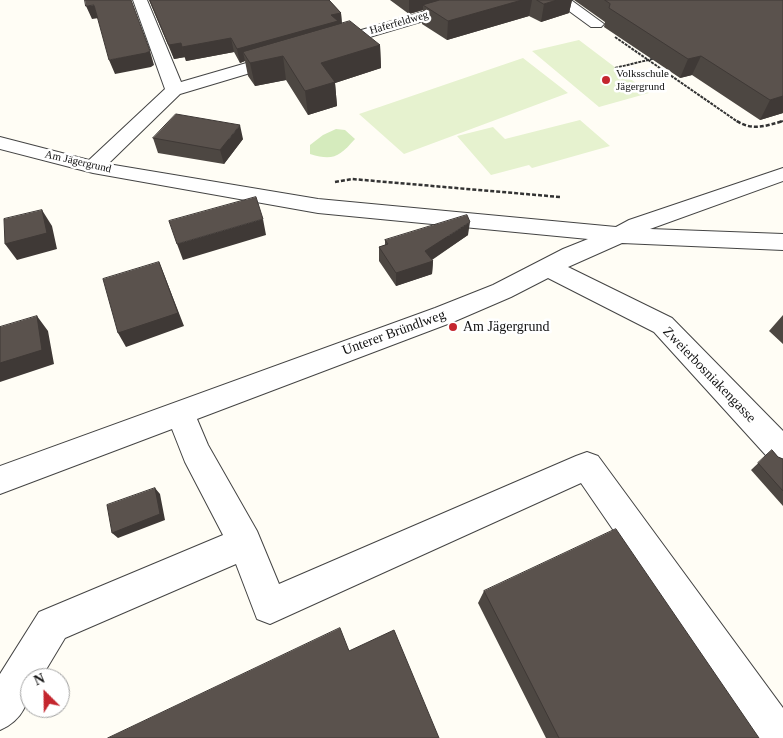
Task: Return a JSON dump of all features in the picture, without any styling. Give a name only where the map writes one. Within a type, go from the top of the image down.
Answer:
[{"type":"street","points":[[140,0],[172,80],[174,90]]},
{"type":"street","name":"Haferfeldweg","points":[[314,48],[480,0]]},
{"type":"street","points":[[561,0],[596,24]]},
{"type":"street","points":[[93,167],[174,90],[296,53]]},
{"type":"street","name":"Am Jägergrund","points":[[0,143],[93,167],[318,206],[562,228],[619,235],[783,242]]},
{"type":"street","name":"Unterer Bründlweg","points":[[0,480],[444,315],[502,291],[547,267],[637,225],[783,174]]},
{"type":"street","name":"Zweierbosniakengasse","points":[[547,267],[663,325],[783,452]]},
{"type":"street","points":[[180,413],[196,452],[245,543],[270,606],[587,466],[780,738]]},
{"type":"street","points":[[0,710],[52,625],[245,543]]},
{"type":"path","points":[[596,24],[743,125],[758,128],[783,121]]},
{"type":"path","points":[[615,68],[656,58]]},
{"type":"path","points":[[334,182],[352,179],[560,197]]},
{"type":"green space","points":[[579,40],[649,93],[599,107],[532,51]]},
{"type":"green space","points":[[523,58],[568,93],[404,154],[359,114]]},
{"type":"green space","points":[[580,120],[610,146],[532,168],[529,165],[491,175],[457,136],[493,127],[505,139]]},
{"type":"green space","points":[[336,129],[345,130],[355,139],[340,154],[335,156],[324,157],[310,154],[310,145],[323,135]]},
{"type":"building","points":[[85,0],[131,0],[150,51],[109,60],[94,5],[86,6]]},
{"type":"building","points":[[150,0],[329,0],[341,13],[331,15],[338,21],[237,49],[231,38],[182,47],[181,43],[169,45]]},
{"type":"building","points":[[440,0],[522,0],[448,21],[423,5]]},
{"type":"building","points":[[537,0],[557,0],[544,4]]},
{"type":"building","points":[[605,0],[783,0],[783,96],[770,100],[701,56],[688,59],[609,8],[610,4]]},
{"type":"building","points":[[350,21],[380,45],[321,63],[335,82],[305,91],[283,56],[250,63],[243,52]]},
{"type":"building","points":[[176,114],[240,125],[220,150],[153,138]]},
{"type":"building","points":[[256,197],[263,219],[177,244],[169,221]]},
{"type":"building","points":[[42,210],[47,233],[5,244],[4,219]]},
{"type":"building","points":[[467,215],[470,222],[425,251],[433,261],[396,273],[379,247],[388,244],[385,240]]},
{"type":"building","points":[[159,262],[178,313],[118,333],[103,279]]},
{"type":"building","points":[[37,316],[42,350],[0,363],[0,327]]},
{"type":"building","points":[[772,450],[778,457],[783,459],[783,491],[758,463]]},
{"type":"building","points":[[155,488],[160,514],[112,533],[107,505]]},
{"type":"building","points":[[616,529],[759,738],[559,738],[484,591]]},
{"type":"building","points":[[340,628],[349,651],[394,630],[439,738],[108,738]]},
{"type":"place","name":"Volksschule Jägergrund","points":[[606,80]]},
{"type":"place","name":"Am Jägergrund","points":[[453,327]]}]
